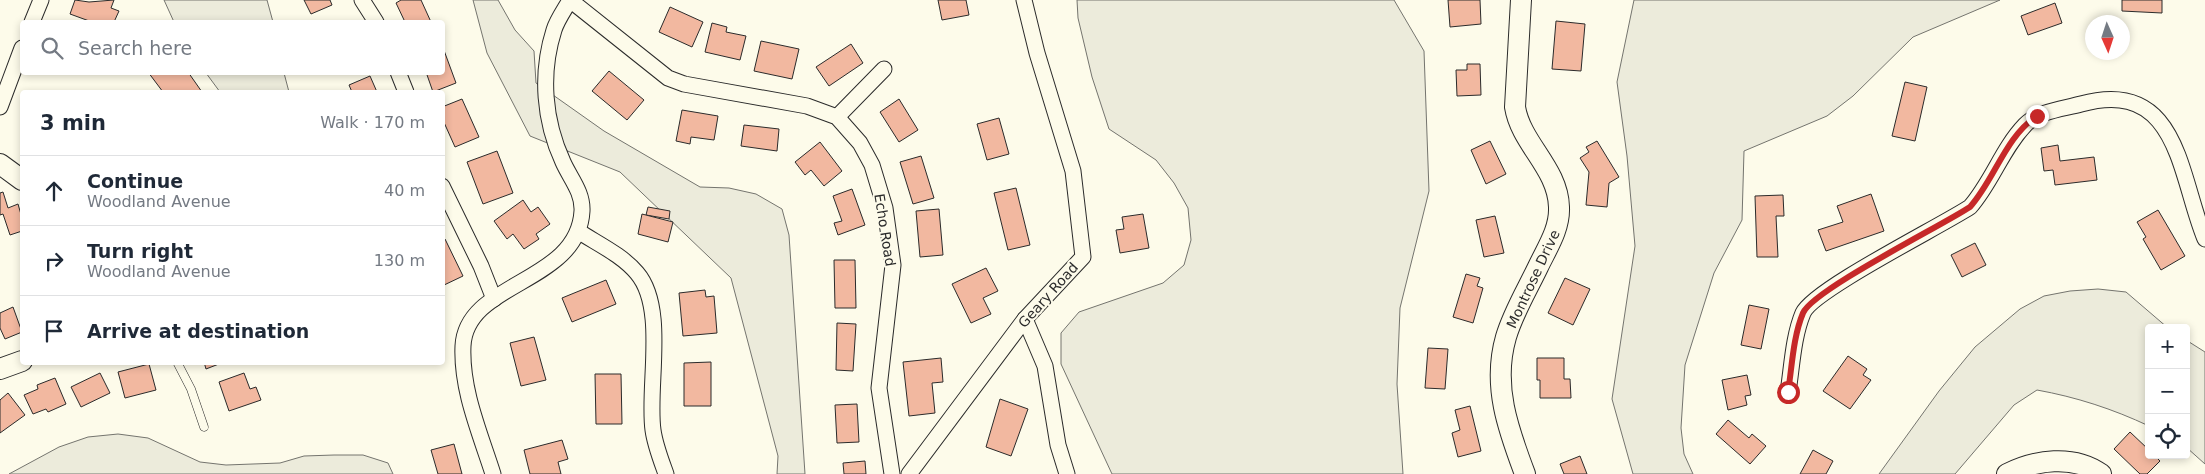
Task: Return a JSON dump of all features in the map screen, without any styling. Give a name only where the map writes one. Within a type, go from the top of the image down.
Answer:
[{"type":"street","points":[[33,20],[41,0]]},
{"type":"street","points":[[362,0],[375,20]]},
{"type":"street","points":[[493,474],[469,400],[463,346],[466,328],[478,313],[494,299],[554,263],[569,247],[578,231],[582,210],[578,190],[563,164],[550,130],[546,109],[548,56],[554,29],[570,0]]},
{"type":"street","name":"Echo Road","points":[[570,0],[668,78],[684,84],[807,106],[837,117],[860,142],[872,164],[885,208],[893,265],[879,388],[892,474]]},
{"type":"street","name":"Geary Road","points":[[909,474],[1024,319],[1083,257],[1073,171],[1037,53],[1024,0]]},
{"type":"street","name":"Montrose Drive","points":[[1521,0],[1514,107],[1517,119],[1554,182],[1560,207],[1556,231],[1506,337],[1501,366],[1502,404],[1525,474]]},
{"type":"street","points":[[0,108],[20,53]]},
{"type":"street","points":[[837,117],[884,69]]},
{"type":"street","points":[[399,75],[405,90]]},
{"type":"street","points":[[1788,392],[1800,323],[1808,306],[1873,262],[1970,207],[1980,195],[2014,137],[2026,123],[2037,116],[2084,103],[2114,99],[2133,104],[2155,114],[2166,129],[2179,156],[2205,239]]},
{"type":"street","points":[[0,164],[20,179]]},
{"type":"street","points":[[445,192],[481,266],[494,299]]},
{"type":"street","points":[[578,231],[622,259],[637,273],[646,286],[654,339],[653,430],[666,474]]},
{"type":"street","points":[[1024,319],[1045,366],[1058,445],[1067,474]]},
{"type":"street","points":[[0,368],[20,362]]},
{"type":"street","points":[[2007,474],[2022,466],[2055,461],[2082,464],[2101,474]]},
{"type":"lane","points":[[179,365],[192,389],[204,427]]},
{"type":"shaded area","points":[[164,0],[267,0],[272,20],[173,20]]},
{"type":"shaded area","points":[[473,0],[498,0],[515,30],[534,51],[536,83],[604,131],[700,187],[729,188],[756,194],[782,209],[789,235],[805,474],[777,474],[778,456],[731,278],[620,172],[530,136],[487,53]]},
{"type":"shaded area","points":[[1077,0],[1394,0],[1424,51],[1429,191],[1400,308],[1397,384],[1403,474],[1112,474],[1061,364],[1061,333],[1079,312],[1163,283],[1184,265],[1191,240],[1188,208],[1174,183],[1156,160],[1109,129],[1092,77],[1078,18]]},
{"type":"shaded area","points":[[1634,0],[2000,0],[1913,37],[1853,96],[1827,116],[1744,151],[1742,220],[1714,273],[1685,365],[1681,428],[1684,454],[1693,474],[1633,474],[1612,399],[1635,246],[1627,156],[1617,82]]},
{"type":"shaded area","points":[[207,75],[285,75],[288,90],[219,90]]},
{"type":"shaded area","points":[[2098,289],[2126,292],[2163,324],[2145,324],[2145,424],[2094,404],[2037,390],[2014,405],[1955,474],[1879,474],[1939,391],[1975,347],[2020,309],[2044,296],[2070,291]]},
{"type":"shaded area","points":[[2190,343],[2205,352],[2205,464],[2190,451]]},
{"type":"shaded area","points":[[118,434],[148,438],[200,462],[226,465],[280,463],[304,456],[363,455],[388,463],[393,474],[9,474],[59,447],[88,437]]},
{"type":"building","points":[[75,0],[89,2],[114,0],[111,8],[119,11],[115,20],[86,20],[70,14]]},
{"type":"building","points":[[304,0],[330,0],[332,5],[311,14]]},
{"type":"building","points":[[401,0],[421,0],[430,20],[404,20],[396,3]]},
{"type":"building","points":[[938,0],[966,0],[969,15],[942,20]]},
{"type":"building","points":[[1448,0],[1480,0],[1481,24],[1450,27]]},
{"type":"building","points":[[2122,0],[2162,0],[2162,13],[2122,11]]},
{"type":"building","points":[[2055,3],[2062,23],[2028,35],[2021,16]]},
{"type":"building","points":[[670,7],[703,22],[692,47],[659,32]]},
{"type":"building","points":[[1556,21],[1585,24],[1581,71],[1552,69]]},
{"type":"building","points":[[712,23],[727,27],[726,32],[746,36],[740,60],[705,52]]},
{"type":"building","points":[[761,41],[799,49],[792,79],[754,71]]},
{"type":"building","points":[[851,44],[863,63],[829,86],[816,67]]},
{"type":"building","points":[[445,53],[456,83],[438,90],[432,90],[427,75],[445,75]]},
{"type":"building","points":[[1467,64],[1480,64],[1481,95],[1457,96],[1456,70],[1467,70]]},
{"type":"building","points":[[609,71],[644,100],[627,120],[592,91]]},
{"type":"building","points":[[150,75],[190,75],[201,90],[162,90]]},
{"type":"building","points":[[370,76],[376,90],[351,90],[349,85]]},
{"type":"building","points":[[1905,82],[1927,87],[1915,141],[1892,136]]},
{"type":"building","points":[[462,99],[479,137],[455,147],[445,125],[445,106]]},
{"type":"building","points":[[899,99],[918,130],[899,142],[880,112]]},
{"type":"building","points":[[682,110],[718,116],[714,140],[691,137],[690,144],[676,141]]},
{"type":"building","points":[[999,118],[1009,154],[987,160],[977,124]]},
{"type":"building","points":[[744,125],[779,129],[777,151],[741,146]]},
{"type":"building","points":[[1490,141],[1506,174],[1486,184],[1471,150]]},
{"type":"building","points":[[1597,141],[1619,177],[1609,183],[1607,207],[1586,205],[1589,172],[1580,158],[1589,152],[1586,147]]},
{"type":"building","points":[[820,142],[842,171],[824,186],[811,170],[805,175],[795,162]]},
{"type":"building","points":[[2058,145],[2060,161],[2094,157],[2097,180],[2055,185],[2053,170],[2044,171],[2041,148]]},
{"type":"building","points":[[497,151],[513,193],[483,204],[467,162]]},
{"type":"building","points":[[921,156],[934,198],[913,204],[900,162]]},
{"type":"building","points":[[1016,188],[1030,245],[1008,250],[994,193]]},
{"type":"building","points":[[852,189],[865,225],[838,235],[834,223],[842,221],[833,196]]},
{"type":"building","points":[[3,192],[8,208],[18,204],[20,232],[10,235],[3,214],[0,215],[0,193]]},
{"type":"building","points":[[1871,194],[1884,231],[1826,251],[1818,230],[1843,222],[1837,206]]},
{"type":"building","points":[[1783,195],[1784,216],[1776,216],[1778,257],[1757,257],[1755,196]]},
{"type":"building","points":[[523,200],[531,212],[538,207],[550,224],[536,234],[539,239],[524,249],[513,234],[507,239],[494,221]]},
{"type":"building","points":[[648,207],[670,211],[669,219],[646,215]]},
{"type":"building","points":[[939,209],[943,255],[920,257],[916,211]]},
{"type":"building","points":[[2158,210],[2185,256],[2161,270],[2143,239],[2146,237],[2137,222]]},
{"type":"building","points":[[642,214],[673,222],[668,242],[638,234]]},
{"type":"building","points":[[1143,214],[1149,248],[1120,253],[1116,230],[1124,229],[1122,217]]},
{"type":"building","points":[[1495,216],[1504,253],[1484,257],[1476,220]]},
{"type":"building","points":[[445,239],[463,276],[445,285]]},
{"type":"building","points":[[1975,243],[1986,265],[1962,277],[1951,255]]},
{"type":"building","points":[[834,260],[855,260],[856,308],[835,308]]},
{"type":"building","points":[[986,268],[998,291],[983,298],[991,314],[971,323],[952,284]]},
{"type":"building","points":[[1466,274],[1480,278],[1477,286],[1483,288],[1473,323],[1453,317]]},
{"type":"building","points":[[1565,278],[1590,289],[1573,325],[1548,313]]},
{"type":"building","points":[[606,280],[616,304],[572,322],[562,298]]},
{"type":"building","points":[[705,290],[706,297],[714,296],[717,333],[683,336],[679,293]]},
{"type":"building","points":[[1749,305],[1769,309],[1761,349],[1741,345]]},
{"type":"building","points":[[13,307],[20,326],[20,333],[5,339],[0,328],[0,313]]},
{"type":"building","points":[[837,323],[856,324],[853,371],[836,370]]},
{"type":"building","points":[[534,337],[546,380],[521,386],[510,343]]},
{"type":"building","points":[[1428,348],[1448,349],[1445,389],[1425,388]]},
{"type":"building","points":[[1848,356],[1867,369],[1863,375],[1871,380],[1850,409],[1823,391]]},
{"type":"building","points":[[941,358],[943,382],[932,383],[935,413],[909,416],[903,362]]},
{"type":"building","points":[[1537,358],[1564,358],[1564,379],[1570,379],[1571,398],[1540,398],[1540,380],[1537,380]]},
{"type":"building","points":[[711,362],[711,406],[684,406],[684,363]]},
{"type":"building","points":[[149,365],[156,390],[125,398],[118,372]]},
{"type":"building","points":[[205,365],[216,365],[206,369]]},
{"type":"building","points":[[100,373],[110,393],[81,407],[71,387]]},
{"type":"building","points":[[244,373],[250,389],[256,387],[261,400],[229,411],[219,382]]},
{"type":"building","points":[[595,374],[621,374],[622,424],[596,424]]},
{"type":"building","points":[[1747,375],[1751,395],[1745,396],[1747,405],[1728,410],[1722,380]]},
{"type":"building","points":[[55,378],[66,404],[48,412],[46,409],[33,414],[24,395],[38,389],[37,385]]},
{"type":"building","points":[[8,393],[25,415],[0,433],[0,400]]},
{"type":"building","points":[[1000,399],[1028,409],[1011,456],[986,447]]},
{"type":"building","points":[[857,404],[859,442],[837,443],[835,405]]},
{"type":"building","points":[[1470,406],[1481,451],[1458,457],[1452,433],[1460,430],[1455,410]]},
{"type":"building","points":[[1728,420],[1749,438],[1752,434],[1766,446],[1750,464],[1716,434]]},
{"type":"building","points":[[2130,432],[2145,446],[2145,459],[2158,459],[2160,461],[2147,474],[2140,474],[2114,449]]},
{"type":"building","points":[[562,440],[568,459],[558,462],[561,474],[530,474],[524,450]]},
{"type":"building","points":[[454,444],[462,474],[438,474],[431,450]]},
{"type":"building","points":[[1813,450],[1833,461],[1826,474],[1800,474]]},
{"type":"building","points":[[1580,456],[1587,474],[1564,474],[1560,464]]},
{"type":"building","points":[[865,461],[866,474],[844,474],[843,463]]},
{"type":"route","points":[[1788,392],[1800,323],[1808,306],[1873,262],[1970,207],[1980,195],[2014,137],[2026,123],[2037,116]]}]
